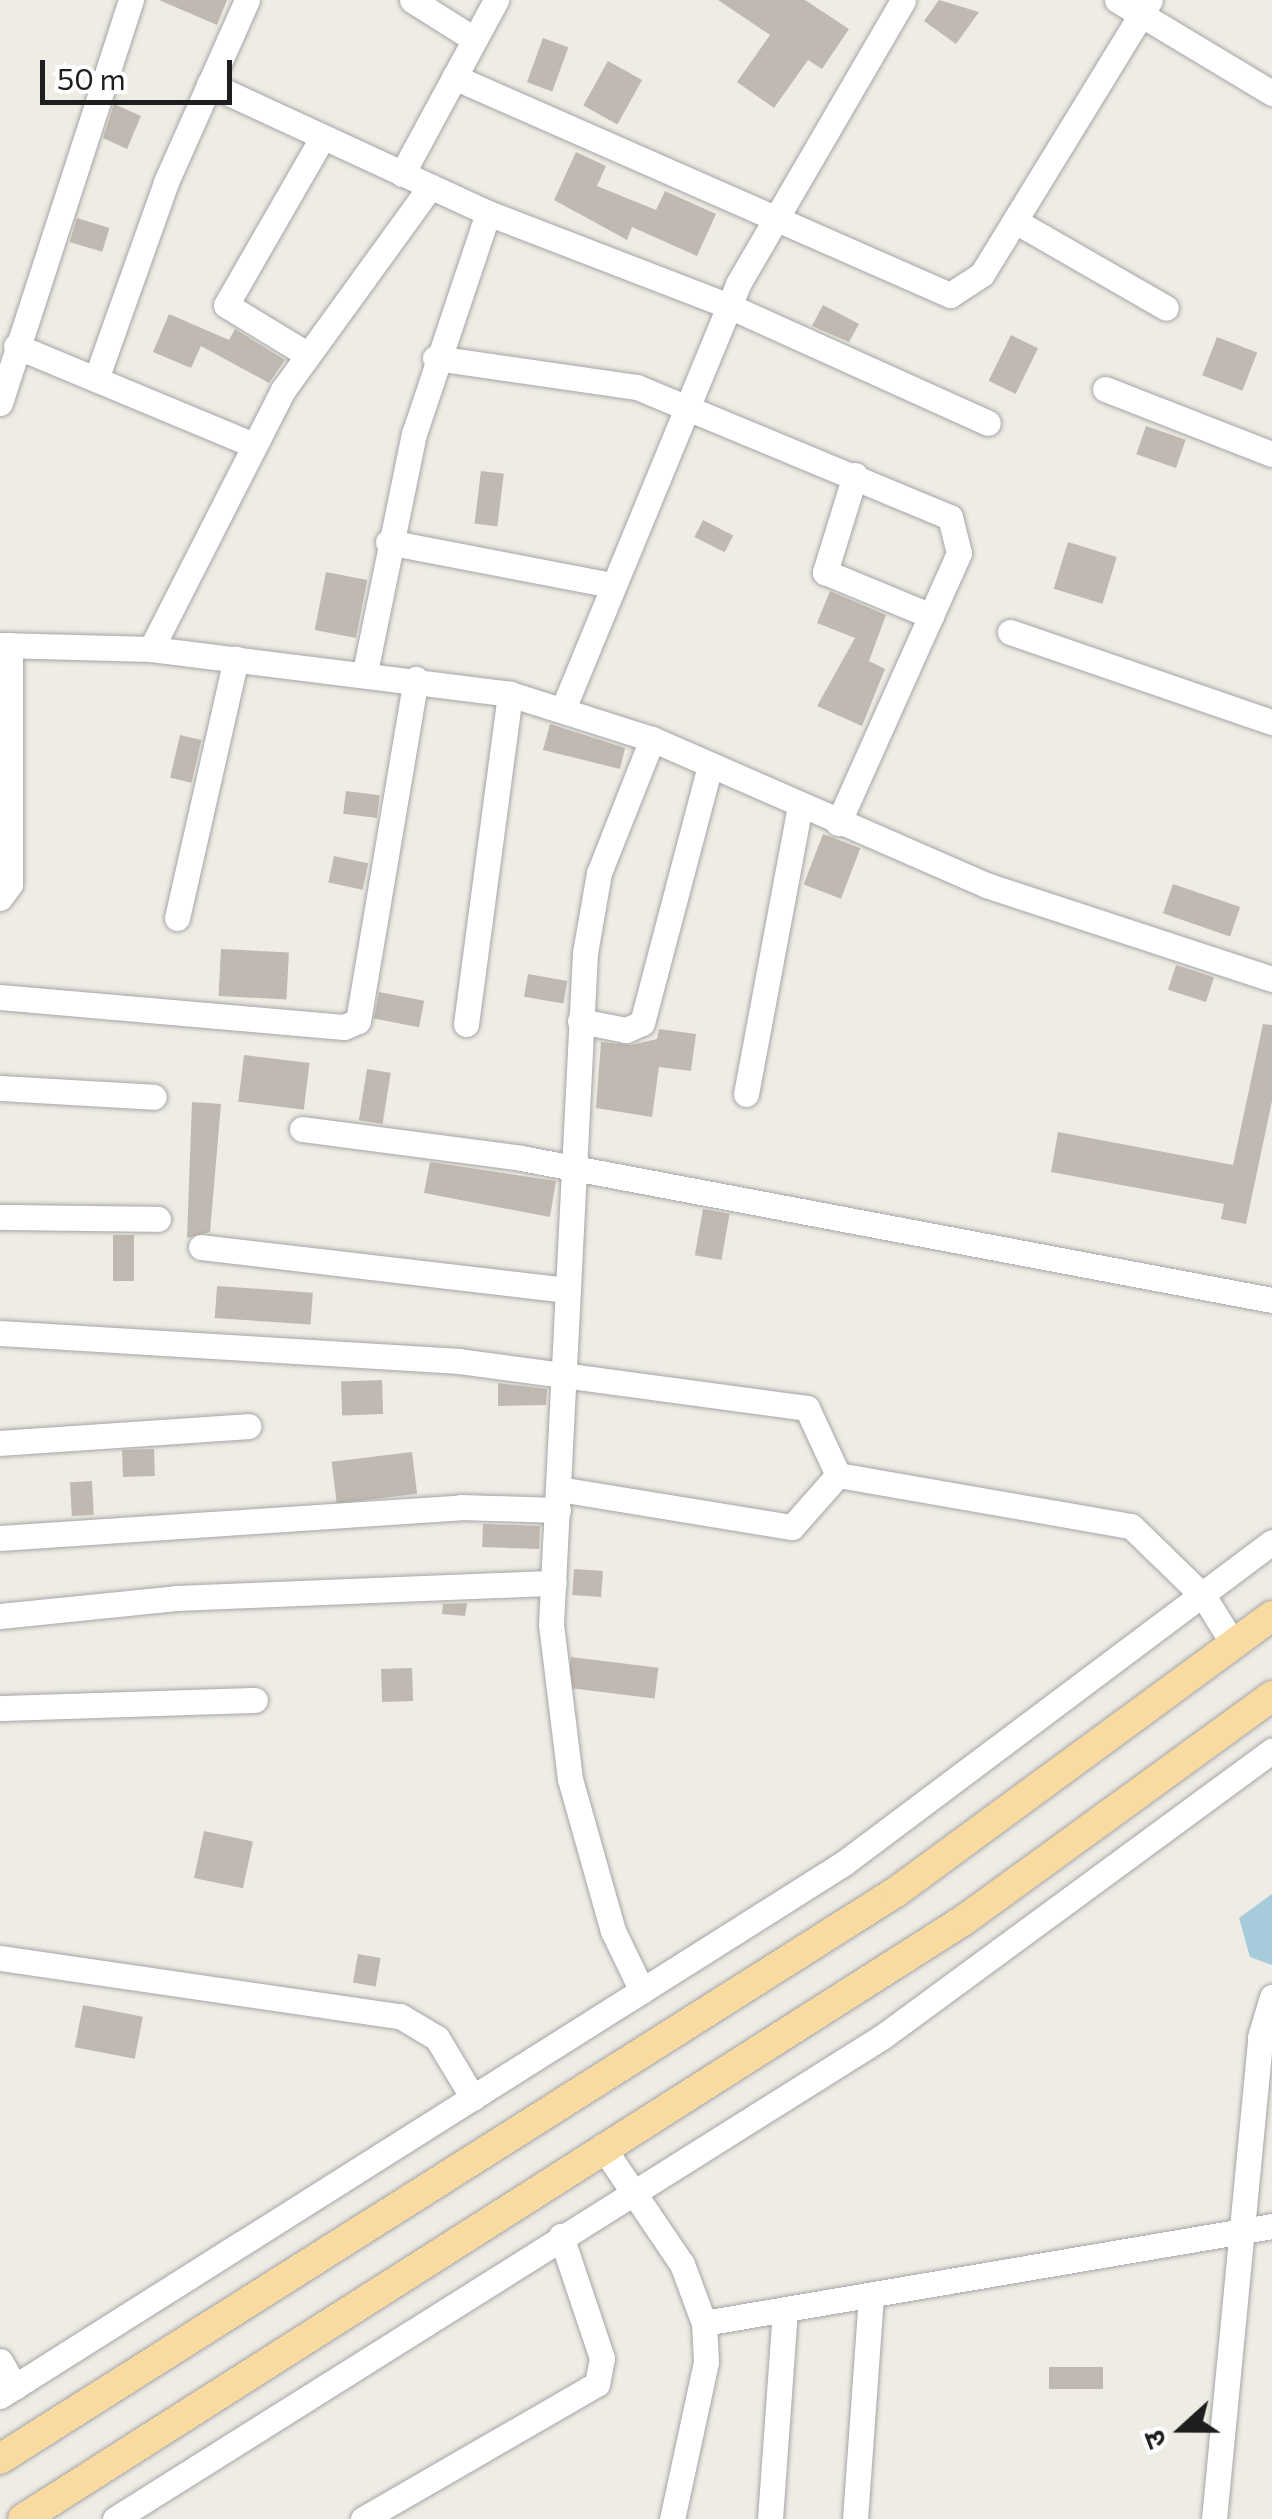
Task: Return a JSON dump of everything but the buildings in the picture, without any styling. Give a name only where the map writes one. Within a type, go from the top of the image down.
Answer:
[{"type":"main road","points":[[0,2459],[896,1892],[1272,1616]]},
{"type":"main road","points":[[23,2519],[602,2146],[964,1920],[1272,1696]]},
{"type":"street","points":[[0,403],[130,0]]},
{"type":"street","points":[[96,380],[209,84],[247,0]]},
{"type":"street","points":[[412,0],[474,39]]},
{"type":"street","points":[[402,174],[496,0]]},
{"type":"street","points":[[564,709],[729,306],[904,0]]},
{"type":"street","points":[[1117,0],[1146,7],[1272,93]]},
{"type":"street","points":[[454,77],[783,216],[950,295],[982,274],[1146,7]]},
{"type":"street","points":[[209,84],[488,214],[729,306],[988,423]]},
{"type":"street","points":[[305,353],[226,305],[322,138]]},
{"type":"street","points":[[151,650],[252,444],[305,353],[430,187]]},
{"type":"street","points":[[365,672],[388,542],[435,358],[488,214]]},
{"type":"street","points":[[1015,221],[1166,308]]},
{"type":"street","points":[[16,346],[252,444]]},
{"type":"street","points":[[435,358],[550,382],[620,383],[686,406],[939,510],[957,527],[959,553],[838,823]]},
{"type":"street","points":[[1105,389],[1272,454]]},
{"type":"street","points":[[855,475],[826,572],[931,616]]},
{"type":"street","points":[[388,542],[612,586]]},
{"type":"street","points":[[1010,632],[1272,722]]},
{"type":"street","points":[[0,898],[10,884],[5,645],[151,650],[416,678],[510,694],[564,709],[652,739],[838,823],[1062,913],[1272,979]]},
{"type":"street","points":[[176,918],[236,658]]},
{"type":"street","points":[[0,997],[344,1027],[358,1021],[416,678]]},
{"type":"street","points":[[466,1024],[510,694]]},
{"type":"street","points":[[642,1991],[613,1931],[570,1778],[556,1708],[554,1583],[580,1021],[599,873],[652,739]]},
{"type":"street","points":[[580,1021],[626,1030],[642,1023],[710,765]]},
{"type":"street","points":[[746,1094],[800,806]]},
{"type":"street","points":[[0,1088],[154,1097]]},
{"type":"street","points":[[302,1128],[571,1170],[1272,1300]]},
{"type":"street","points":[[0,1217],[158,1220]]},
{"type":"street","points":[[201,1248],[567,1290]]},
{"type":"street","points":[[0,1333],[411,1358],[807,1408],[838,1476]]},
{"type":"street","points":[[0,1443],[248,1426]]},
{"type":"street","points":[[0,1538],[559,1499],[792,1527],[838,1476]]},
{"type":"street","points":[[838,1476],[1131,1526],[1204,1597],[1234,1645]]},
{"type":"street","points":[[0,2361],[7,2392],[859,1852],[1204,1597],[1272,1542]]},
{"type":"street","points":[[0,1616],[176,1598],[554,1583]]},
{"type":"street","points":[[0,1708],[255,1700]]},
{"type":"street","points":[[115,2519],[882,2037],[1272,1750]]},
{"type":"street","points":[[0,1958],[400,2016],[437,2038],[473,2098]]},
{"type":"street","points":[[1214,2519],[1240,2232],[1272,1998]]},
{"type":"street","points":[[602,2146],[682,2264],[704,2323],[706,2362],[672,2519]]},
{"type":"street","points":[[704,2323],[1272,2226]]},
{"type":"street","points":[[363,2519],[597,2384],[602,2358],[561,2236]]},
{"type":"street","points":[[855,2519],[871,2296]]},
{"type":"street","points":[[770,2519],[785,2310]]},
{"type":"water","points":[[1272,1894],[1272,1965],[1250,1957],[1239,1918]]}]
